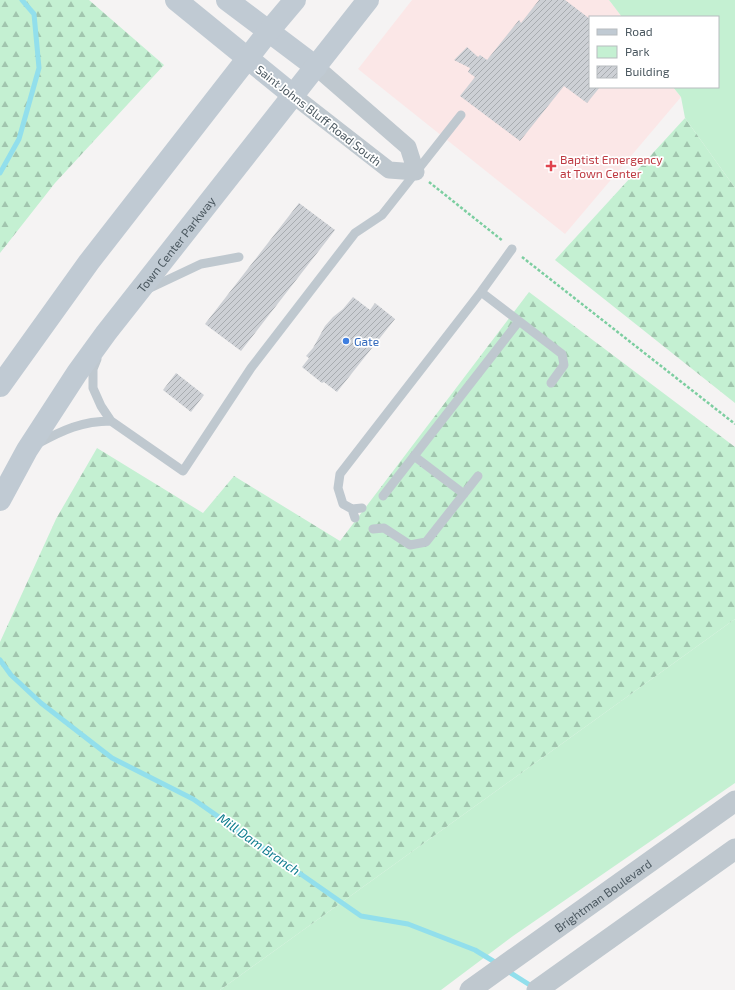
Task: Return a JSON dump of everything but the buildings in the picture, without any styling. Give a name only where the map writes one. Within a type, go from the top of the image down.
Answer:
[{"type":"main road","name":"Saint Johns Bluff Road South","points":[[176,0],[294,96]]},
{"type":"main road","points":[[227,0],[316,67]]},
{"type":"main road","points":[[0,386],[89,262],[268,32],[296,0]]},
{"type":"main road","name":"Town Center Parkway","points":[[0,500],[27,450],[77,373],[106,333],[294,96],[368,0]]},
{"type":"street","points":[[316,67],[408,147],[416,172]]},
{"type":"street","name":"Saint Johns Bluff Road South","points":[[294,96],[390,170],[416,172]]},
{"type":"street","name":"Brightman Boulevard","points":[[470,990],[735,801]]},
{"type":"street","points":[[537,990],[735,849]]},
{"type":"lane","points":[[106,333],[93,369],[93,388],[101,406],[111,421],[183,471],[251,368],[355,233],[382,215],[461,115]]},
{"type":"lane","points":[[362,508],[353,514],[343,504],[338,488],[340,474],[481,292],[512,249]]},
{"type":"lane","points":[[136,294],[201,264],[239,256]]},
{"type":"lane","points":[[481,292],[562,354],[564,365],[551,383]]},
{"type":"lane","points":[[383,496],[519,321]]},
{"type":"lane","points":[[27,450],[56,434],[77,426],[95,421],[111,421]]},
{"type":"lane","points":[[414,456],[464,494]]},
{"type":"lane","points":[[380,518],[384,528],[410,545],[426,542],[478,476]]},
{"type":"lane","points":[[373,529],[384,528]]},
{"type":"path","points":[[416,172],[735,424]]},
{"type":"shaded area","name":"Baptist Emergency at Town Center","points":[[412,0],[609,0],[621,16],[589,16],[589,88],[674,88],[681,97],[565,234],[358,69]]},
{"type":"green space","points":[[0,0],[89,0],[164,65],[55,183],[0,253]]},
{"type":"green space","points":[[609,0],[735,0],[735,188],[685,118],[681,97],[674,88],[719,88],[719,16],[621,16]]},
{"type":"green space","points":[[685,118],[735,188],[735,403],[555,260]]},
{"type":"green space","points":[[529,292],[735,447],[735,619],[220,990],[0,990],[0,642],[56,519],[97,448],[203,513],[234,476],[340,541]]},
{"type":"green space","points":[[735,619],[735,783],[513,936],[441,990],[220,990]]},
{"type":"waterway","name":"Mill Dam Branch","points":[[0,173],[19,139],[39,68],[34,14],[22,0]]},
{"type":"waterway","name":"Mill Dam Branch","points":[[0,660],[11,675],[41,703],[112,758],[193,799],[361,916],[408,924],[475,950],[498,964]]},
{"type":"waterway","name":"Mill Dam Branch","points":[[506,970],[533,987]]},
{"type":"place","name":"Baptist Emergency at Town Center","points":[[551,166]]},
{"type":"place","name":"Gate","points":[[346,341]]}]
